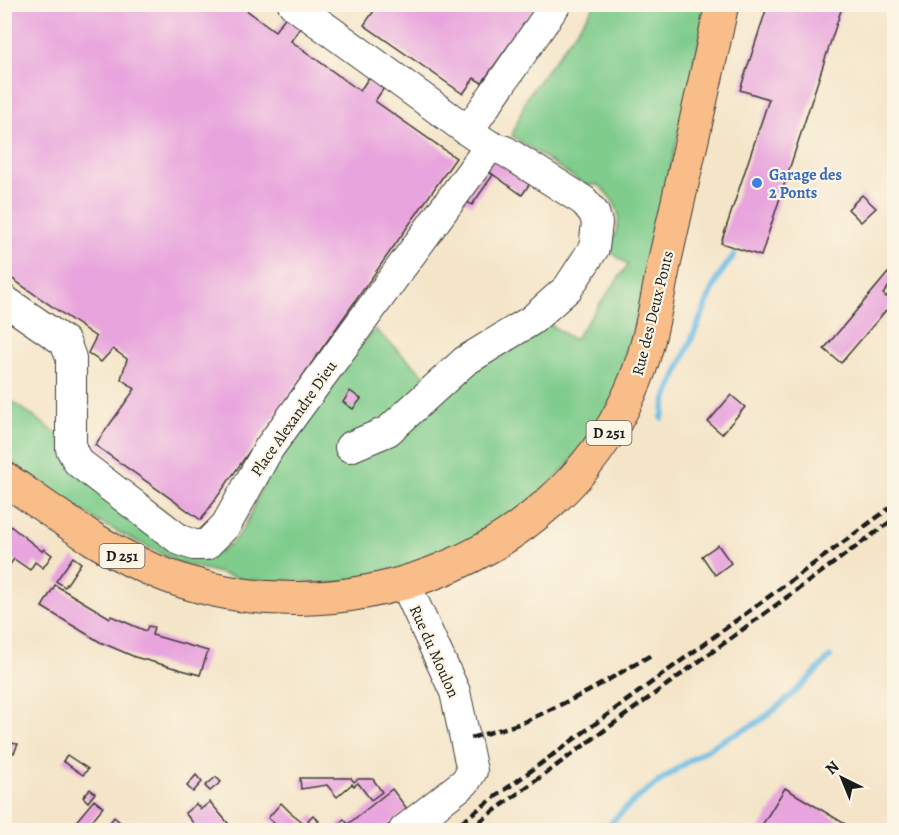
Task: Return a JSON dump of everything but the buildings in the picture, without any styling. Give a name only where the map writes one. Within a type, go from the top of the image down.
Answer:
[{"type":"main road","name":"Rue des Deux Ponts","points":[[4,478],[111,550],[166,576],[256,597],[296,599],[341,596],[405,583],[468,559],[534,516],[571,483],[591,460],[620,415],[634,382],[649,333],[722,4]]},
{"type":"street","points":[[293,4],[479,139],[505,151],[584,201],[594,213],[597,224],[594,248],[568,288],[532,320],[465,361],[388,431],[350,447]]},
{"type":"street","name":"Place Alexandre Dieu","points":[[4,300],[65,342],[71,358],[71,449],[78,462],[180,540],[194,545],[206,545],[226,525],[269,448],[479,139],[556,4]]},
{"type":"street","name":"Rue du Moulon","points":[[404,831],[465,782],[472,771],[455,692],[405,583]]},
{"type":"green space","points":[[595,5],[708,5],[624,371],[599,426],[557,477],[496,527],[412,567],[338,583],[246,580],[177,562],[97,521],[5,457],[5,396],[220,552],[230,544],[246,524],[266,477],[294,430],[375,329],[439,389],[543,320],[574,340],[628,265],[608,250],[619,222],[617,208],[599,185],[585,185],[512,136],[527,97]]},
{"type":"waterway","points":[[662,418],[666,399],[718,277],[734,255]]},
{"type":"waterway","points":[[606,830],[627,807],[674,771],[768,715],[830,657]]},
{"type":"railway","points":[[450,830],[894,505]]},
{"type":"railway","points":[[468,830],[894,519]]},
{"type":"railway","points":[[471,738],[522,723],[587,692],[653,654]]},
{"type":"place","name":"Garage des 2 Ponts","points":[[757,183]]}]
